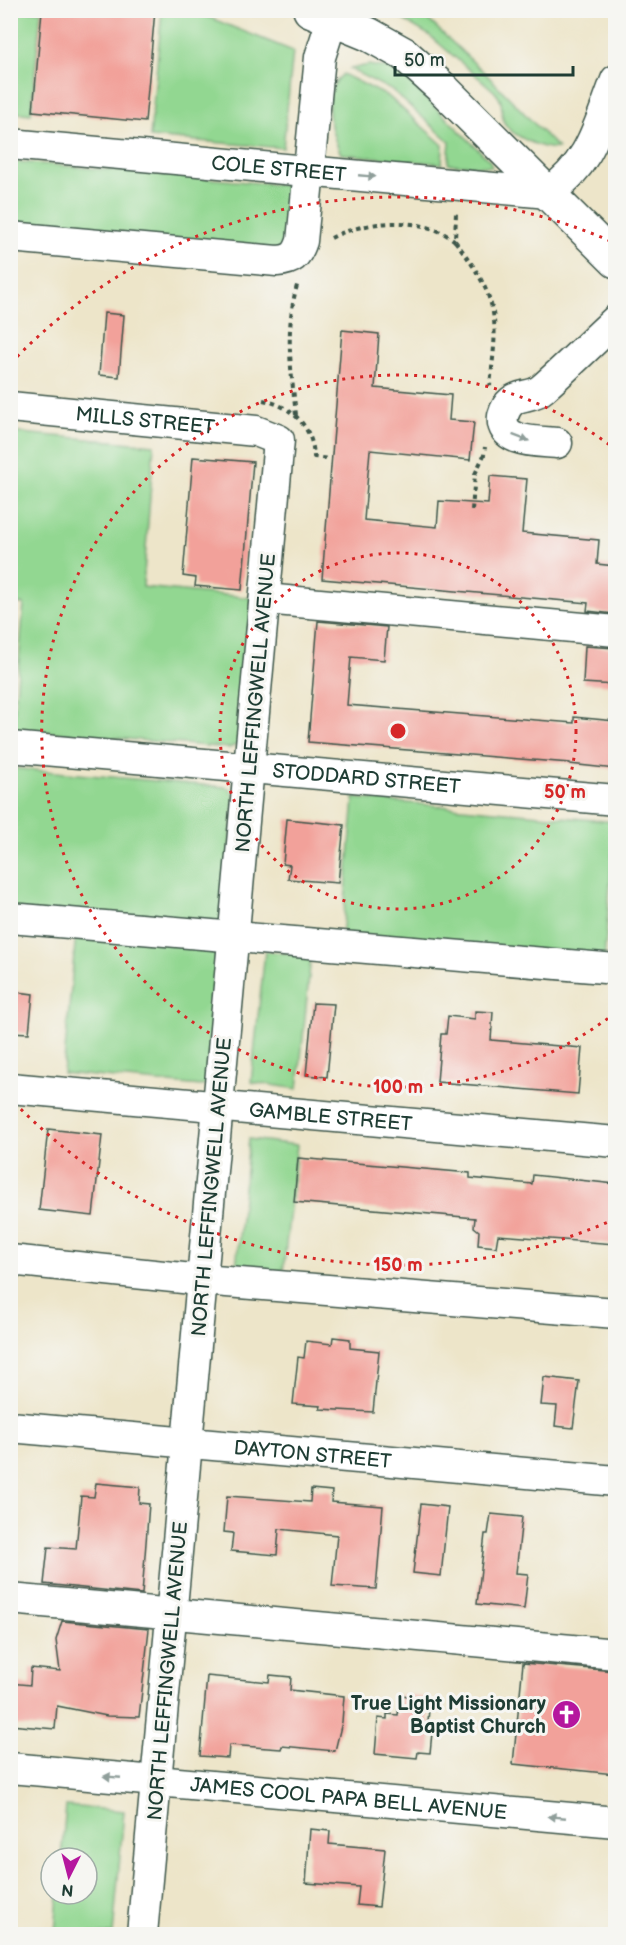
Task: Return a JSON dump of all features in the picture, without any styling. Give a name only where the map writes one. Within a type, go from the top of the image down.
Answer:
[{"type":"main road","points":[[321,15],[368,34],[404,54],[441,87],[615,261]]},
{"type":"street","points":[[10,237],[277,261],[290,260],[298,252],[302,241],[320,57],[321,15]]},
{"type":"street","points":[[548,194],[579,165],[610,111],[615,80]]},
{"type":"street","name":"COLE STREET","points":[[10,144],[548,194]]},
{"type":"street","points":[[539,392],[615,320]]},
{"type":"street","name":"MILLS STREET","points":[[10,407],[256,431],[279,440]]},
{"type":"street","name":"NORTH LEFFINGWELL AVENUE","points":[[142,1935],[279,440]]},
{"type":"street","points":[[265,599],[615,631]]},
{"type":"street","name":"STODDARD STREET","points":[[10,747],[615,800]]},
{"type":"street","points":[[10,918],[615,969]]},
{"type":"street","name":"GAMBLE STREET","points":[[10,1088],[615,1142]]},
{"type":"street","points":[[10,1260],[202,1280],[615,1313]]},
{"type":"street","name":"DAYTON STREET","points":[[10,1427],[615,1481]]},
{"type":"street","points":[[10,1599],[615,1654]]},
{"type":"street","name":"JAMES COOL PAPA BELL AVENUE","points":[[10,1768],[615,1822]]},
{"type":"path","points":[[455,241],[456,213]]},
{"type":"path","points":[[323,246],[331,238],[359,227],[377,224],[428,227],[445,232],[455,241],[485,286],[490,302],[494,321],[489,397]]},
{"type":"path","points":[[331,238],[332,226]]},
{"type":"path","points":[[296,415],[288,346],[291,304],[302,274]]},
{"type":"path","points":[[471,510],[475,474],[484,455],[485,443]]},
{"type":"green space","points":[[10,11],[41,11],[31,114],[11,112]]},
{"type":"green space","points":[[162,11],[193,11],[293,51],[283,148],[150,137]]},
{"type":"green space","points":[[388,11],[412,11],[422,14],[486,74],[558,148],[537,145],[513,132],[504,122],[501,103],[494,91],[429,35]]},
{"type":"green space","points":[[369,65],[387,68],[406,78],[490,161],[492,167],[448,164],[450,142],[393,91],[350,69]]},
{"type":"green space","points":[[343,74],[389,97],[443,145],[442,164],[341,154],[330,124],[329,102],[336,82]]},
{"type":"green space","points":[[10,161],[294,186],[288,255],[11,230]]},
{"type":"green space","points":[[10,432],[154,445],[143,587],[254,598],[238,744],[229,748],[13,729],[24,604],[11,603]]},
{"type":"green space","points":[[10,768],[225,787],[231,790],[234,797],[222,930],[11,910]]},
{"type":"green space","points":[[354,798],[615,822],[604,961],[342,937]]},
{"type":"green space","points":[[76,933],[221,946],[207,1084],[201,1086],[63,1073]]},
{"type":"green space","points":[[265,951],[311,956],[298,1089],[251,1082]]},
{"type":"green space","points":[[249,1139],[297,1145],[283,1272],[236,1267]]},
{"type":"green space","points":[[66,1806],[124,1811],[113,1934],[55,1933],[57,1906],[99,1906],[99,1846],[62,1846]]},
{"type":"building","points":[[42,10],[155,10],[145,122],[33,111]]},
{"type":"building","points":[[104,313],[124,315],[119,377],[99,375]]},
{"type":"building","points":[[342,330],[379,334],[375,388],[451,395],[449,420],[474,422],[470,460],[370,450],[364,520],[437,527],[439,501],[488,504],[490,476],[527,479],[522,533],[599,540],[597,564],[615,566],[615,614],[587,611],[588,603],[322,579]]},
{"type":"building","points":[[193,457],[253,462],[242,590],[195,586],[196,578],[183,576]]},
{"type":"building","points":[[318,621],[387,627],[384,660],[351,657],[347,705],[574,723],[574,717],[615,721],[615,769],[570,763],[308,742]]},
{"type":"building","points":[[585,646],[615,648],[615,685],[583,683]]},
{"type":"building","points":[[287,819],[344,825],[338,883],[288,879],[290,865],[283,864]]},
{"type":"building","points":[[10,991],[33,994],[29,1033],[10,1032]]},
{"type":"building","points":[[313,1003],[334,1004],[327,1077],[306,1075]]},
{"type":"building","points":[[475,1011],[493,1012],[491,1040],[582,1048],[578,1094],[437,1082],[441,1034],[446,1034],[448,1016],[475,1019]]},
{"type":"building","points":[[48,1129],[102,1135],[93,1216],[39,1210]]},
{"type":"building","points":[[298,1158],[470,1173],[470,1178],[532,1184],[533,1175],[615,1184],[615,1244],[498,1235],[496,1247],[478,1245],[479,1231],[474,1227],[475,1218],[294,1202]]},
{"type":"building","points":[[333,1337],[350,1339],[350,1348],[379,1351],[373,1412],[320,1409],[321,1406],[293,1404],[298,1357],[304,1358],[306,1341],[332,1344]]},
{"type":"building","points":[[544,1377],[579,1381],[573,1428],[555,1426],[557,1406],[541,1405]]},
{"type":"building","points":[[96,1483],[140,1487],[139,1503],[149,1504],[142,1594],[44,1584],[48,1547],[76,1549],[81,1496],[94,1497]]},
{"type":"building","points":[[311,1489],[332,1491],[331,1502],[383,1506],[376,1589],[332,1586],[337,1535],[279,1529],[277,1555],[231,1551],[233,1533],[224,1532],[227,1496],[310,1502]]},
{"type":"building","points":[[421,1504],[448,1507],[441,1576],[413,1573]]},
{"type":"building","points":[[491,1514],[522,1517],[516,1573],[528,1574],[524,1609],[477,1604],[485,1534],[488,1534]]},
{"type":"building","points":[[62,1621],[149,1629],[139,1717],[107,1716],[57,1706],[55,1729],[10,1725],[10,1683],[30,1685],[31,1668],[60,1671],[56,1640]]},
{"type":"building","name":"True Light Missionary Baptist Church","points":[[523,1663],[615,1671],[615,1774],[513,1764]]},
{"type":"building","points":[[270,1675],[291,1677],[290,1690],[344,1696],[342,1722],[335,1751],[282,1746],[281,1749],[229,1745],[228,1758],[200,1756],[207,1676],[269,1682]]},
{"type":"building","points":[[400,1695],[430,1698],[428,1721],[433,1722],[430,1753],[418,1752],[417,1758],[375,1754],[378,1718],[387,1719],[387,1714],[398,1715]]},
{"type":"building","points":[[310,1829],[330,1831],[329,1844],[385,1849],[379,1907],[357,1905],[359,1887],[306,1883]]},
{"type":"place","name":"True Light Missionary Baptist Church","points":[[567,1715]]}]
